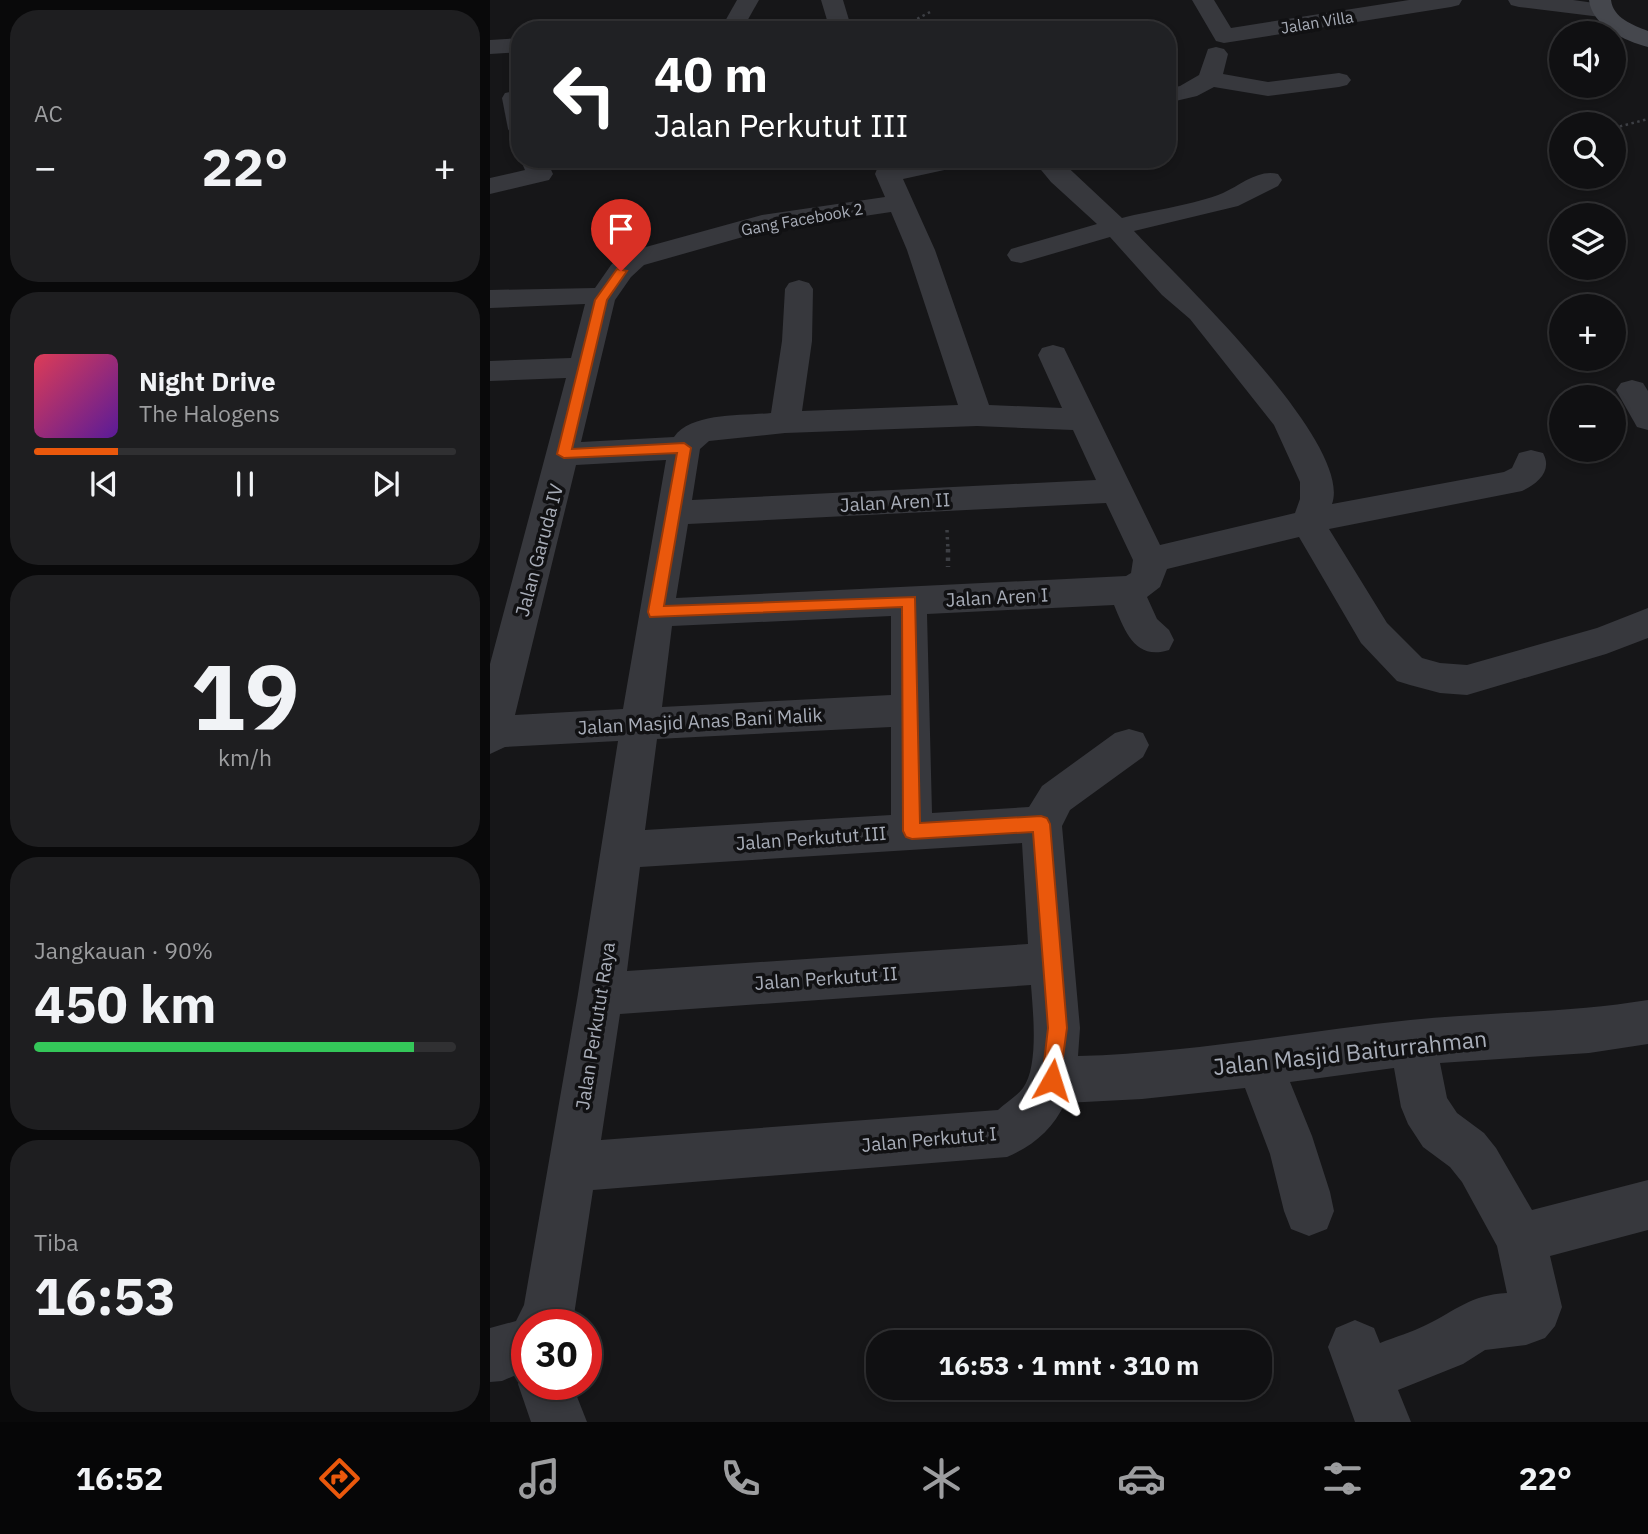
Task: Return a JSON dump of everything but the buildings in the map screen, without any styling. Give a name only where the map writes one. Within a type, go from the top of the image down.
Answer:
[{"type":"street","points":[[736,21],[748,0]]},
{"type":"street","points":[[832,0],[838,21]]},
{"type":"street","points":[[1203,0],[1224,36],[1210,79]]},
{"type":"street","name":"Jalan Villa","points":[[1224,36],[1451,0]]},
{"type":"street","points":[[1519,0],[1600,5],[1616,22],[1648,40]]},
{"type":"street","points":[[490,47],[511,46]]},
{"type":"street","points":[[1176,94],[1188,91],[1210,79],[1268,89],[1339,80]]},
{"type":"street","points":[[490,186],[540,174],[537,168]]},
{"type":"street","points":[[892,168],[901,203],[921,250],[977,415]]},
{"type":"street","points":[[1053,168],[1116,227],[1172,289],[1200,313],[1286,419],[1302,446],[1317,482],[1317,499],[1308,523]]},
{"type":"street","points":[[1021,255],[1116,227],[1229,200],[1269,180]]},
{"type":"street","name":"Gang Facebook 2","points":[[601,300],[621,271],[634,259],[762,223],[901,203]]},
{"type":"street","points":[[785,422],[797,341],[799,289]]},
{"type":"street","points":[[490,299],[588,295],[601,300]]},
{"type":"street","name":"Jalan Garuda IV","points":[[490,734],[564,454],[601,300]]},
{"type":"street","points":[[1053,355],[1150,560],[1151,575],[1145,583],[1126,590],[1142,628],[1156,640]]},
{"type":"street","points":[[490,371],[586,367]]},
{"type":"street","points":[[1632,390],[1648,419]]},
{"type":"street","points":[[564,454],[684,448],[692,436],[704,431],[785,422],[977,415],[1085,420]]},
{"type":"street","name":"Jalan Perkutut Raya","points":[[549,1309],[601,994],[656,612],[684,448]]},
{"type":"street","points":[[1150,560],[1308,523],[1478,487],[1510,483],[1524,475],[1530,468],[1531,461]]},
{"type":"street","name":"Jalan Aren II","points":[[673,513],[1116,491]]},
{"type":"street","points":[[1308,523],[1374,633],[1410,670],[1440,678],[1467,680],[1606,640],[1648,622]]},
{"type":"street","name":"Jalan Aren I","points":[[656,612],[1126,590]]},
{"type":"street","points":[[909,601],[912,831]]},
{"type":"street","name":"Jalan Masjid Anas Bani Malik","points":[[490,734],[910,710]]},
{"type":"street","points":[[1041,824],[1056,798],[1129,745]]},
{"type":"street","name":"Jalan Perkutut III","points":[[622,850],[1041,824]]},
{"type":"street","name":"Jalan Perkutut I","points":[[572,1167],[1007,1133],[1039,1106],[1052,1080],[1057,1028],[1041,824]]},
{"type":"street","name":"Jalan Perkutut II","points":[[601,994],[1051,962]]},
{"type":"street","name":"Jalan Masjid Baiturrahman","points":[[1052,1080],[1105,1079],[1413,1043],[1600,1032],[1648,1022]]},
{"type":"street","points":[[1368,1381],[1444,1345],[1475,1325],[1526,1319],[1536,1307],[1521,1238],[1479,1165],[1467,1150],[1440,1130],[1425,1107],[1413,1043]]},
{"type":"street","points":[[1258,1062],[1288,1132],[1309,1211]]},
{"type":"street","points":[[1521,1238],[1648,1205]]},
{"type":"street","points":[[490,1355],[511,1350]]},
{"type":"street","points":[[551,1400],[559,1422]]},
{"type":"path","points":[[913,21],[932,11]]},
{"type":"path","points":[[1626,125],[1648,119]]},
{"type":"path","points":[[946,499],[949,599]]},
{"type":"route","points":[[621,271],[601,300],[564,454],[684,448],[656,612],[909,601],[912,831],[1041,824],[1057,1028],[1052,1080]]}]
